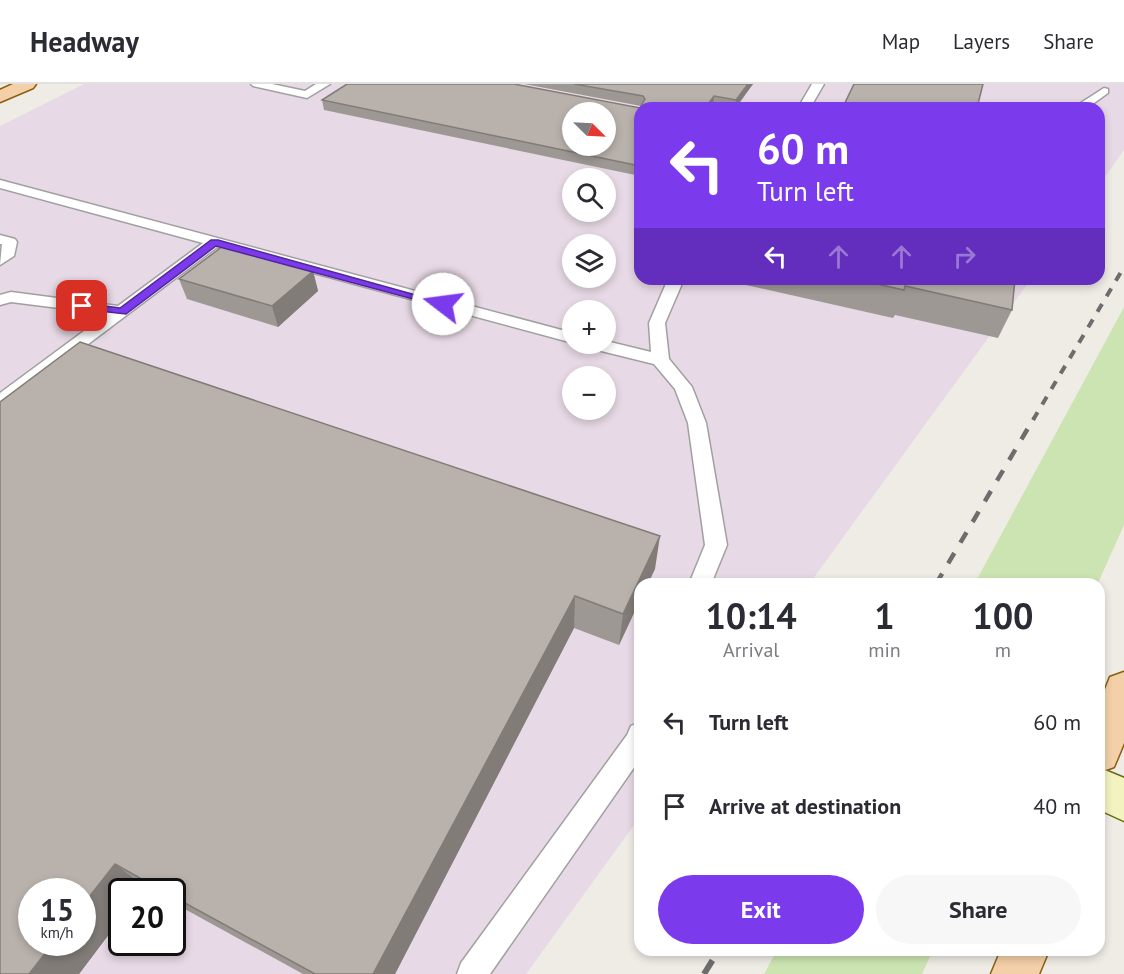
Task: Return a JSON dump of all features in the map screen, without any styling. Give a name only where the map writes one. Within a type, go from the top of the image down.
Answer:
[{"type":"main road","points":[[0,97],[27,84]]},
{"type":"main road","points":[[1105,740],[1124,689]]},
{"type":"main road","points":[[1015,974],[1022,956]]},
{"type":"street","points":[[1105,790],[1124,800]]},
{"type":"lane","points":[[257,84],[307,94],[324,84]]},
{"type":"lane","points":[[808,102],[818,84]]},
{"type":"lane","points":[[1088,102],[1104,91]]},
{"type":"lane","points":[[0,184],[562,335]]},
{"type":"lane","points":[[0,239],[10,242],[9,253],[0,260]]},
{"type":"lane","points":[[0,402],[214,242]]},
{"type":"lane","points":[[660,360],[657,323],[673,285]]},
{"type":"lane","points":[[0,300],[11,297],[122,311]]},
{"type":"lane","points":[[616,349],[660,360],[683,387],[697,423],[716,545],[702,578]]},
{"type":"lane","points":[[472,974],[634,746]]},
{"type":"shaded area","points":[[84,84],[1124,84],[1124,150],[1105,177],[1105,102],[634,102],[634,285],[1027,285],[814,578],[634,578],[634,825],[526,974],[0,974],[0,126]]},
{"type":"green space","points":[[1124,307],[1124,525],[1100,578],[978,578]]},
{"type":"green space","points":[[774,956],[930,956],[922,974],[764,974]]},
{"type":"building","points":[[347,84],[514,84],[608,102],[562,102],[562,150],[322,100]]},
{"type":"building","points":[[574,84],[748,84],[736,100],[714,96],[710,102],[643,102],[645,99],[643,96]]},
{"type":"building","points":[[854,84],[983,84],[978,102],[845,102]]},
{"type":"building","points":[[616,103],[634,107],[634,165],[592,156],[616,156]]},
{"type":"building","points":[[223,246],[313,271],[272,306],[179,279]]},
{"type":"building","points":[[882,285],[1014,285],[1012,310],[905,286],[904,290]]},
{"type":"building","points":[[80,342],[660,536],[640,578],[634,578],[634,591],[623,614],[575,596],[373,974],[315,974],[186,904],[186,878],[140,878],[115,864],[96,888],[96,878],[18,878],[18,956],[43,956],[29,974],[0,974],[0,402]]},
{"type":"railway","points":[[1033,420],[1124,267]]},
{"type":"railway","points":[[940,578],[1034,418]]},
{"type":"railway","points":[[704,974],[715,956]]},
{"type":"route","points":[[82,306],[122,311],[214,242],[443,304]]}]
